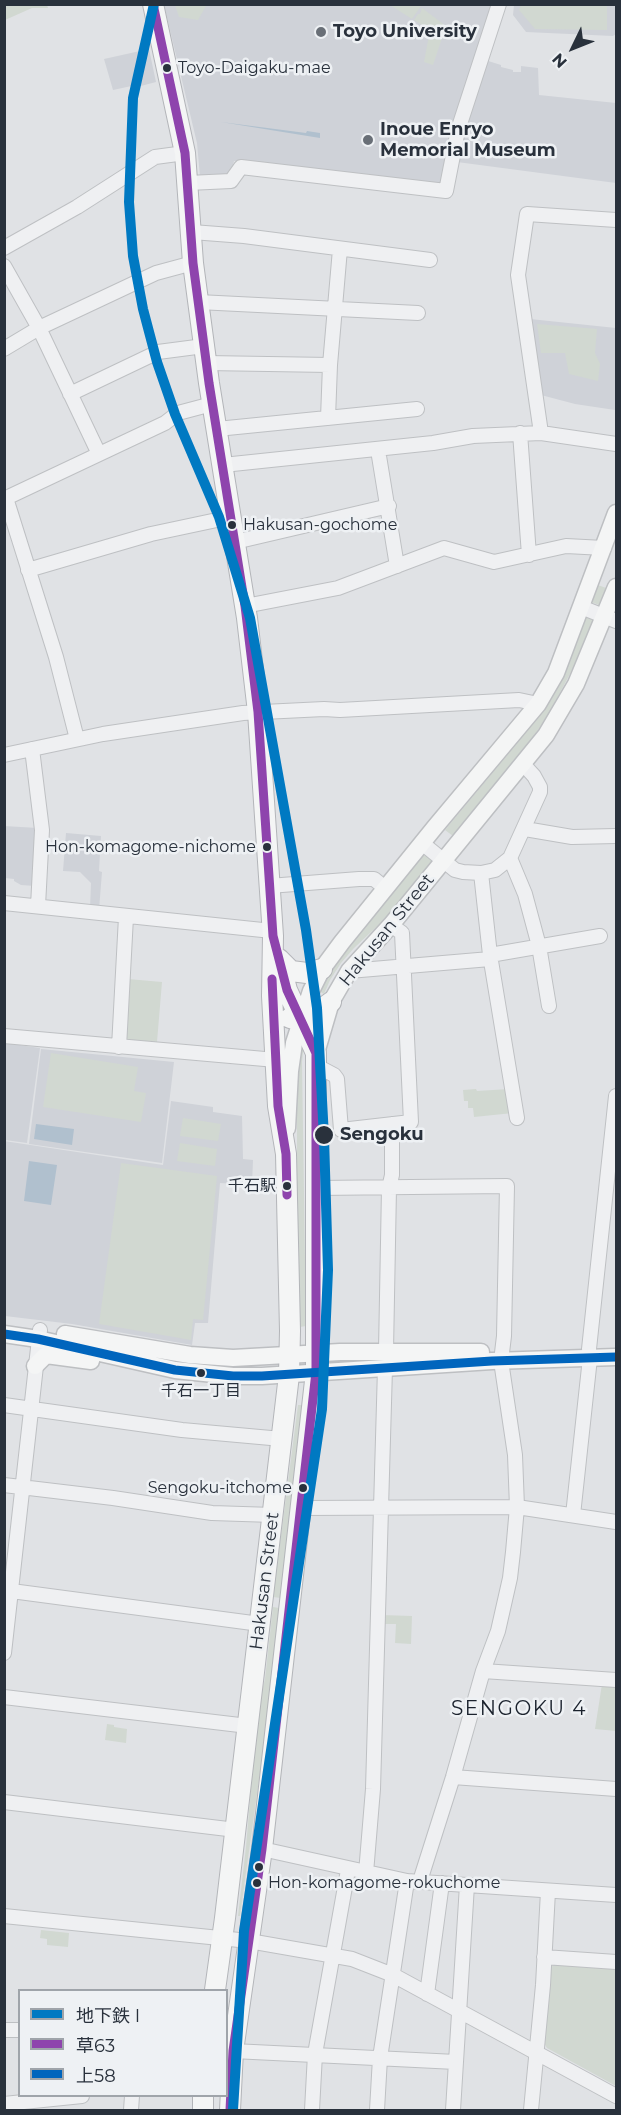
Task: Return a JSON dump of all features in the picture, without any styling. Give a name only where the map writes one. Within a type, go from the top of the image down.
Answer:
[{"type":"highway","points":[[153,4],[185,153],[198,302],[245,606],[258,712],[272,933],[278,1106],[286,1154]]},
{"type":"highway","points":[[272,933],[287,990],[315,1059]]},
{"type":"highway","points":[[279,959],[291,971],[307,973],[322,969]]},
{"type":"highway","points":[[273,1003],[280,1013],[291,1019],[300,1020],[312,1016],[331,1002]]},
{"type":"highway","name":"Hakusan Street","points":[[230,2110],[233,2051],[262,1849],[317,1363],[315,1059]]},
{"type":"highway","name":"Hakusan Street","points":[[215,1989],[236,1830],[289,1365],[286,1154]]},
{"type":"main road","name":"Hakusan Street","points":[[286,1154],[290,1071],[294,1043],[300,1020],[322,969],[385,888],[538,704],[556,673],[581,607],[610,548],[616,513]]},
{"type":"main road","name":"Hakusan Street","points":[[315,1059],[331,1002],[349,971],[391,925],[546,735],[565,705],[611,619],[616,587]]},
{"type":"main road","points":[[4,1324],[175,1370]]},
{"type":"main road","points":[[4,1334],[39,1334],[190,1355],[241,1358],[289,1365]]},
{"type":"main road","points":[[589,1354],[616,1348]]},
{"type":"main road","points":[[35,1366],[46,1355],[51,1355],[148,1370],[175,1370],[233,1376],[289,1365],[317,1363],[589,1354],[616,1357]]},
{"type":"street","points":[[188,183],[231,181],[241,167],[446,191],[458,130],[499,4]]},
{"type":"street","points":[[4,248],[77,207],[155,156],[185,153]]},
{"type":"street","points":[[541,433],[518,275],[527,214],[616,220]]},
{"type":"street","points":[[192,232],[244,236],[430,260]]},
{"type":"street","points":[[328,418],[340,249]]},
{"type":"street","points":[[4,349],[39,328],[156,273],[193,263]]},
{"type":"street","points":[[4,266],[39,328],[99,454]]},
{"type":"street","points":[[198,302],[418,313]]},
{"type":"street","points":[[70,394],[158,352],[330,365]]},
{"type":"street","points":[[77,739],[56,657],[5,499],[165,423],[178,413],[212,404]]},
{"type":"street","points":[[217,429],[417,409]]},
{"type":"street","points":[[520,433],[529,555]]},
{"type":"street","points":[[223,465],[378,450],[473,436],[520,433],[541,433],[616,444]]},
{"type":"street","points":[[378,450],[389,506],[397,566]]},
{"type":"street","points":[[235,542],[389,506]]},
{"type":"street","points":[[28,570],[151,534],[231,517]]},
{"type":"street","points":[[245,606],[338,588],[444,548],[494,562],[566,546],[610,548]]},
{"type":"street","points":[[581,607],[611,619]]},
{"type":"street","points":[[4,755],[77,739],[217,716],[258,712],[519,700],[538,704]]},
{"type":"street","points":[[32,749],[42,830],[38,906]]},
{"type":"street","points":[[422,843],[454,870],[481,873],[495,870],[510,858],[540,792],[534,776],[523,764]]},
{"type":"street","points":[[525,829],[572,837],[616,836]]},
{"type":"street","points":[[510,858],[525,894],[538,946],[549,1006]]},
{"type":"street","points":[[481,873],[490,957],[517,1118]]},
{"type":"street","points":[[269,886],[374,879],[385,888]]},
{"type":"street","points":[[4,903],[272,933]]},
{"type":"street","points":[[119,1047],[126,917]]},
{"type":"street","points":[[315,1059],[337,1079],[340,1130],[411,1122],[402,933],[391,925]]},
{"type":"street","points":[[349,971],[490,957],[538,946],[600,936]]},
{"type":"street","points":[[4,1036],[276,1060]]},
{"type":"street","points":[[573,1515],[616,1096]]},
{"type":"street","points":[[366,1873],[373,1789],[392,1124]]},
{"type":"street","points":[[316,1188],[507,1186],[502,1356],[515,1455],[517,1507],[510,1578],[498,1631],[483,1671],[453,1777],[413,1881],[393,1975],[380,2058],[377,2110]]},
{"type":"street","points":[[4,1653],[8,1591],[39,1334]]},
{"type":"street","points":[[4,1405],[182,1430],[282,1439]]},
{"type":"street","points":[[4,1485],[212,1513],[273,1515]]},
{"type":"street","points":[[301,1508],[517,1507],[616,1522]]},
{"type":"street","points":[[8,1591],[260,1624]]},
{"type":"street","points":[[483,1671],[616,1680]]},
{"type":"street","points":[[4,1697],[248,1726]]},
{"type":"street","points":[[453,1777],[616,1789]]},
{"type":"street","points":[[4,1803],[236,1830]]},
{"type":"street","points":[[262,1849],[366,1873],[413,1881],[616,1895]]},
{"type":"street","points":[[312,2110],[315,2054],[348,1869]]},
{"type":"street","points":[[427,1994],[442,1883]]},
{"type":"street","points":[[453,2110],[467,1885]]},
{"type":"street","points":[[531,2110],[548,1892]]},
{"type":"street","points":[[4,1916],[249,1941],[352,1959],[393,1975],[616,2096]]},
{"type":"street","points":[[544,1958],[616,1962]]},
{"type":"street","points":[[233,2051],[456,2062]]},
{"type":"street","points":[[4,2104],[64,2097]]},
{"type":"shaded area","points":[[5,4],[47,5],[48,8],[32,8],[5,20]]},
{"type":"shaded area","points":[[164,5],[491,5],[453,129],[443,182],[439,185],[321,169],[234,161],[232,170],[228,174],[200,177],[197,143]]},
{"type":"shaded area","points":[[175,5],[206,6],[198,20],[179,17]]},
{"type":"shaded area","points":[[390,5],[418,5],[421,6],[412,19]]},
{"type":"shaded area","points":[[514,5],[616,5],[616,34],[613,36],[526,32],[513,15]]},
{"type":"shaded area","points":[[521,5],[607,5],[607,30],[535,29],[519,10]]},
{"type":"shaded area","points":[[422,8],[446,26],[433,65],[424,62],[430,30],[414,20]]},
{"type":"shaded area","points":[[149,49],[156,82],[113,90],[104,59]]},
{"type":"shaded area","points":[[485,60],[513,70],[513,72],[521,72],[521,66],[538,68],[539,95],[616,103],[616,183],[457,162],[462,132]]},
{"type":"shaded area","points":[[530,319],[616,328],[615,410],[575,404],[541,395]]},
{"type":"shaded area","points":[[537,324],[597,329],[595,353],[600,364],[598,381],[569,374],[565,353],[541,353]]},
{"type":"shaded area","points":[[598,585],[606,588],[599,605],[591,602]]},
{"type":"shaded area","points":[[588,615],[594,620],[580,655],[546,719],[517,759],[453,836],[445,830],[518,742],[538,714]]},
{"type":"shaded area","points":[[4,826],[38,828],[35,886],[21,885],[14,879],[5,878]]},
{"type":"shaded area","points":[[66,833],[101,836],[99,871],[102,872],[99,910],[90,909],[91,883],[80,872],[63,871]]},
{"type":"shaded area","points":[[426,855],[431,858],[431,862],[385,919],[341,963],[324,994],[319,991],[331,969],[420,857]]},
{"type":"shaded area","points":[[128,979],[162,982],[157,1042],[123,1040]]},
{"type":"shaded area","points":[[5,1043],[40,1048],[27,1143],[5,1140]]},
{"type":"shaded area","points":[[304,1043],[302,1062],[306,1326],[300,1327],[297,1111],[299,1060]]},
{"type":"shaded area","points":[[41,1049],[174,1062],[162,1163],[29,1144]]},
{"type":"shaded area","points":[[51,1053],[138,1067],[134,1091],[146,1093],[141,1122],[43,1107]]},
{"type":"shaded area","points":[[476,1089],[477,1091],[509,1089],[513,1113],[474,1117],[473,1108],[468,1108],[468,1101],[464,1101],[463,1090]]},
{"type":"shaded area","points":[[171,1101],[213,1107],[213,1112],[242,1116],[243,1159],[253,1160],[252,1185],[220,1183],[208,1323],[195,1323],[192,1345],[72,1324],[5,1316],[4,1141],[163,1165]]},
{"type":"shaded area","points":[[183,1118],[221,1124],[218,1141],[180,1136]]},
{"type":"shaded area","points":[[180,1143],[217,1149],[215,1166],[177,1161]]},
{"type":"shaded area","points":[[121,1163],[217,1176],[203,1320],[193,1319],[191,1340],[99,1324]]},
{"type":"shaded area","points":[[298,1405],[306,1405],[281,1598],[273,1597]]},
{"type":"shaded area","points":[[273,1607],[279,1608],[268,1715],[240,1916],[238,1916],[258,1706],[265,1679]]},
{"type":"shaded area","points":[[381,1615],[412,1616],[411,1644],[395,1643],[396,1624],[381,1624]]},
{"type":"shaded area","points":[[602,1684],[616,1685],[616,1731],[595,1729]]},
{"type":"shaded area","points":[[107,1724],[127,1729],[126,1743],[105,1740]]},
{"type":"shaded area","points":[[41,1930],[69,1933],[68,1947],[47,1945],[47,1939],[40,1938]]},
{"type":"shaded area","points":[[555,1964],[616,1968],[616,2086],[547,2048],[544,2043],[549,1969]]},
{"type":"water","points":[[221,122],[320,133],[320,138]]},
{"type":"water","points":[[36,1124],[74,1129],[72,1145],[34,1139]]},
{"type":"water","points":[[29,1161],[57,1165],[51,1205],[24,1201]]},
{"type":"metro line","name":"I","points":[[154,4],[133,98],[129,202],[133,256],[143,309],[157,362],[175,414],[219,517],[250,618],[306,930],[317,1008],[324,1137],[328,1270],[322,1409],[244,1931],[233,2110]]},
{"type":"transit line","name":"草63","points":[[153,4],[185,153],[193,263],[209,383],[245,606],[258,712],[273,936],[287,990],[316,1053],[316,1372],[262,1849],[233,2051],[230,2110]]},
{"type":"transit line","name":"草63","points":[[272,979],[278,1106],[286,1154],[287,1195]]},
{"type":"transit line","name":"上58","points":[[4,1334],[38,1339],[175,1370],[233,1376],[492,1361],[616,1357]]},
{"type":"place","name":"Toyo University","points":[[321,32]]},
{"type":"place","name":"Toyo-Daigaku-mae","points":[[167,68]]},
{"type":"place","name":"Inoue Enryo Memorial Museum","points":[[368,140]]},
{"type":"place","name":"Hakusan-gochome","points":[[232,525]]},
{"type":"place","name":"Hon-komagome-nichome","points":[[267,847]]},
{"type":"place","name":"Sengoku","points":[[324,1135]]},
{"type":"place","name":"千石駅","points":[[287,1186]]},
{"type":"place","name":"千石一丁目","points":[[201,1373]]},
{"type":"place","name":"Sengoku-itchome","points":[[303,1488]]},
{"type":"place","name":"Hon-komagome-rokuchome","points":[[257,1883]]},
{"type":"district","name":"SENGOKU 4","points":[[519,1709]]}]
